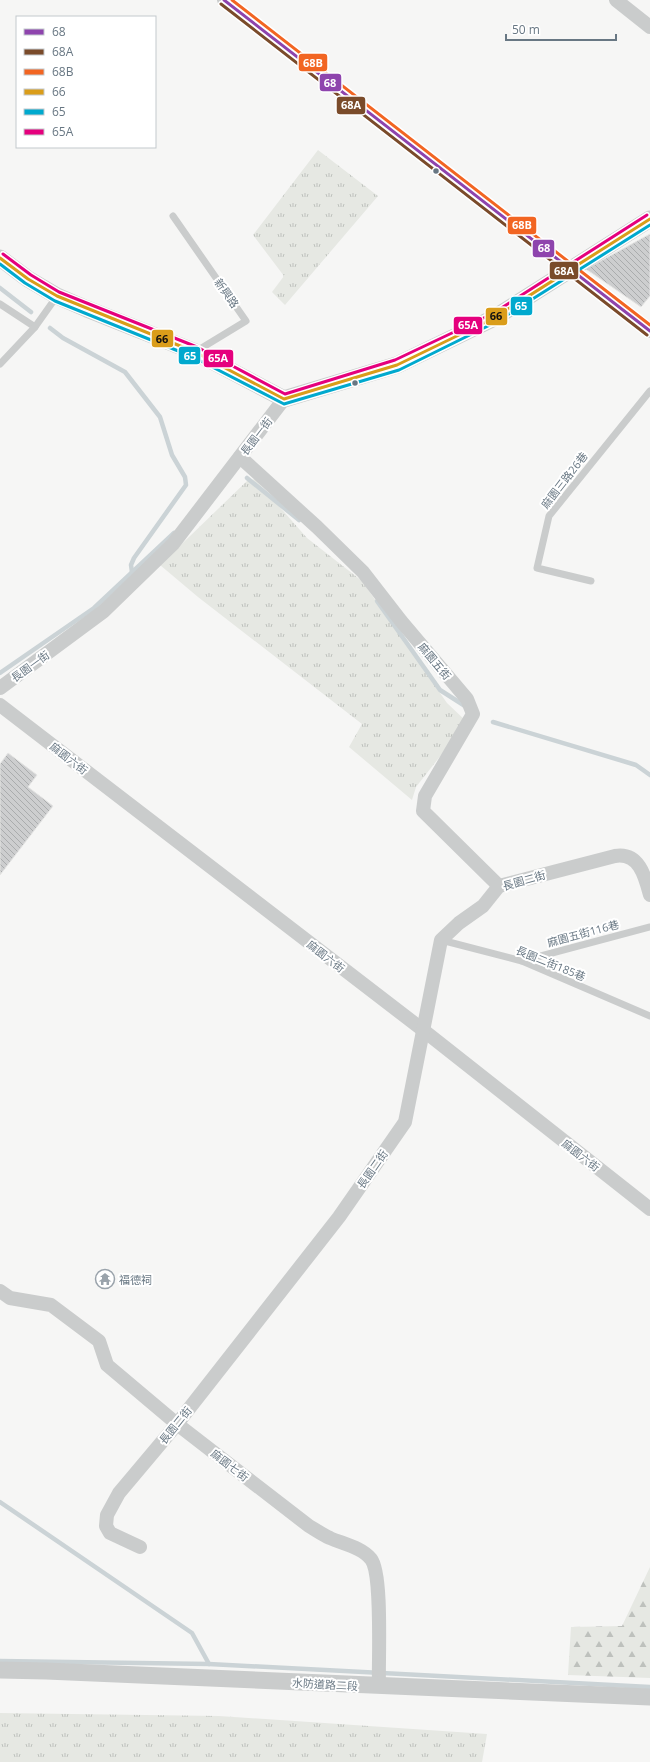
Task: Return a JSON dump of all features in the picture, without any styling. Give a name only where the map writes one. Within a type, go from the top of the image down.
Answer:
[{"type":"street","points":[[224,0],[650,331]]},
{"type":"street","points":[[616,0],[650,27]]},
{"type":"street","points":[[0,258],[28,279],[57,296],[195,352],[284,399],[397,365],[494,318],[650,219]]},
{"type":"street","name":"長園一街","points":[[0,688],[104,611],[173,544],[284,399]]},
{"type":"street","name":"麻園五街","points":[[240,457],[363,572],[401,621],[467,699],[473,714],[425,796],[423,811],[499,886]]},
{"type":"street","name":"麻園六街","points":[[0,705],[422,1030],[650,1209]]},
{"type":"street","name":"長園二街","points":[[140,1547],[110,1533],[106,1526],[107,1515],[119,1493],[176,1424],[339,1216],[405,1122],[441,940],[459,922],[483,906],[499,886],[623,855],[630,857],[647,870]]},
{"type":"street","points":[[647,870],[650,895]]},
{"type":"street","name":"麻園七街","points":[[0,1291],[10,1298],[50,1305],[99,1341],[107,1365],[176,1424],[309,1526],[329,1538],[362,1551],[372,1560],[377,1580],[379,1686]]},
{"type":"street","name":"水防道路二段","points":[[0,1670],[650,1697]]},
{"type":"lane","name":"新興路","points":[[173,216],[246,321],[195,352]]},
{"type":"lane","points":[[0,364],[35,327],[57,296]]},
{"type":"lane","points":[[0,304],[35,327]]},
{"type":"lane","name":"麻園三路26巷","points":[[591,581],[537,568],[549,516],[650,391]]},
{"type":"lane","name":"麻園五街116巷","points":[[522,961],[650,927]]},
{"type":"lane","name":"長園二街185巷","points":[[441,940],[522,961],[650,1016]]},
{"type":"green space","points":[[318,150],[378,196],[285,305],[272,292],[284,276],[253,235]]},
{"type":"green space","points":[[255,479],[307,538],[362,581],[447,703],[467,722],[416,787],[412,800],[349,747],[362,724],[198,597],[160,565],[247,481]]},
{"type":"green space","points":[[650,1567],[650,1678],[568,1675],[571,1627],[622,1626]]},
{"type":"green space","points":[[0,1713],[219,1716],[487,1734],[482,1762],[0,1762]]},
{"type":"building","points":[[650,234],[650,296],[641,307],[586,269]]},
{"type":"building","points":[[8,753],[37,775],[28,787],[53,806],[0,875],[0,764]]},
{"type":"building","name":"福德祠","points":[[109,1272],[110,1285],[101,1286],[100,1273]]},
{"type":"waterway","points":[[0,288],[31,312]]},
{"type":"waterway","points":[[50,328],[63,338],[125,372],[160,417],[172,455],[185,477],[186,485],[134,558],[131,565],[132,572]]},
{"type":"waterway","points":[[247,478],[299,520]]},
{"type":"waterway","points":[[0,673],[94,608],[174,533]]},
{"type":"waterway","points":[[377,601],[440,690],[465,706]]},
{"type":"waterway","points":[[493,722],[636,765],[650,775]]},
{"type":"waterway","points":[[0,1502],[192,1633],[209,1664]]},
{"type":"waterway","points":[[0,1661],[209,1664],[650,1687]]},
{"type":"transit line","name":"68","points":[[224,0],[650,331]]},
{"type":"transit line","name":"68B","points":[[232,0],[650,325]]},
{"type":"transit line","name":"68A","points":[[221,4],[647,335]]},
{"type":"transit line","name":"65A","points":[[3,254],[31,275],[59,292],[197,347],[285,394],[395,360],[492,314],[647,215]]},
{"type":"transit line","name":"66","points":[[0,258],[28,279],[57,296],[195,352],[284,399],[397,365],[494,318],[650,219]]},
{"type":"transit line","name":"65","points":[[0,264],[25,283],[55,301],[193,357],[284,404],[399,370],[496,322],[650,225]]},
{"type":"place","name":"福德祠","points":[[105,1279]]}]
